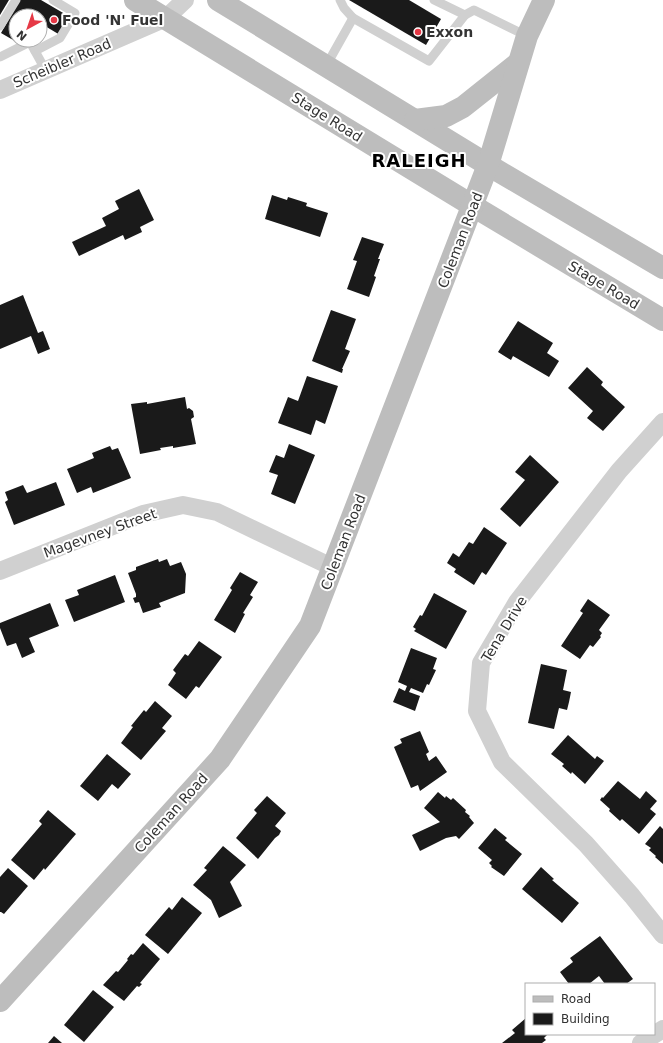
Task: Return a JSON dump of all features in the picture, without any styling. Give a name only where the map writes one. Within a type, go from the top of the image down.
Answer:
[{"type":"main road","name":"Stage Road","points":[[135,0],[663,320]]},
{"type":"main road","points":[[218,0],[488,165],[663,268]]},
{"type":"main road","name":"Coleman Road","points":[[0,1002],[220,759],[310,626],[334,568],[473,206],[488,165],[527,36],[544,0]]},
{"type":"main road","points":[[415,120],[446,116],[462,107],[518,64]]},
{"type":"street","name":"Scheibler Road","points":[[2,85],[46,71],[166,18],[185,0]]},
{"type":"street","name":"Tena Drive","points":[[663,422],[619,471],[517,602],[481,663],[477,711],[502,762],[586,844],[632,896],[663,935]]},
{"type":"street","name":"Magevney Street","points":[[0,571],[143,514],[183,505],[217,512],[334,568]]},
{"type":"street","points":[[641,1043],[654,1035]]},
{"type":"lane","points":[[0,26],[16,0]]},
{"type":"lane","points":[[35,51],[60,38],[75,13],[53,0],[50,5]]},
{"type":"lane","points":[[340,0],[344,8],[353,18],[429,61],[465,15],[474,10],[527,36]]},
{"type":"lane","points":[[434,0],[465,15]]},
{"type":"lane","points":[[326,66],[353,18]]},
{"type":"lane","points":[[0,57],[17,48]]},
{"type":"lane","points":[[34,48],[46,71]]},
{"type":"building","points":[[0,0],[9,0],[0,15]]},
{"type":"building","points":[[20,0],[41,0],[70,17],[60,35],[48,28],[48,8],[15,8]]},
{"type":"building","name":"Exxon","points":[[349,0],[409,0],[441,19],[426,45]]},
{"type":"building","points":[[8,21],[8,37],[1,33]]},
{"type":"building","points":[[139,189],[154,220],[140,227],[142,232],[125,240],[123,235],[79,256],[72,242],[106,226],[102,218],[119,209],[115,201]]},
{"type":"building","points":[[272,195],[287,200],[288,197],[307,203],[306,206],[328,213],[320,237],[265,219]]},
{"type":"building","points":[[362,237],[384,244],[378,259],[380,259],[374,276],[376,277],[369,297],[347,289],[357,261],[353,260]]},
{"type":"building","points":[[23,295],[38,333],[43,331],[50,349],[38,354],[31,336],[0,349],[0,305]]},
{"type":"building","points":[[331,310],[356,319],[345,349],[350,351],[342,369],[342,373],[312,361]]},
{"type":"building","points":[[518,321],[553,343],[547,353],[559,361],[549,377],[513,356],[511,360],[498,352]]},
{"type":"building","points":[[587,367],[603,382],[601,385],[625,407],[603,431],[587,418],[593,411],[568,388]]},
{"type":"building","points":[[307,376],[338,386],[325,424],[316,420],[311,435],[278,423],[288,397],[298,401]]},
{"type":"building","points":[[185,397],[187,409],[189,408],[193,411],[194,417],[191,419],[196,444],[173,448],[173,446],[160,448],[161,450],[140,454],[131,404],[147,402],[147,404]]},
{"type":"building","points":[[289,444],[315,455],[295,504],[271,494],[278,475],[269,472],[276,455],[284,458]]},
{"type":"building","points":[[110,446],[112,450],[118,448],[131,478],[93,493],[91,487],[77,493],[67,469],[94,458],[92,453]]},
{"type":"building","points":[[530,455],[559,482],[520,527],[500,509],[525,480],[515,472]]},
{"type":"building","points":[[56,482],[65,505],[14,525],[5,502],[8,500],[5,492],[23,485],[27,493]]},
{"type":"building","points":[[484,527],[507,543],[486,575],[482,572],[474,585],[454,572],[456,569],[447,563],[453,553],[459,557],[469,542],[473,544]]},
{"type":"building","points":[[158,559],[159,562],[167,559],[170,566],[181,562],[186,574],[185,593],[159,603],[161,607],[143,613],[139,602],[135,603],[133,598],[136,597],[136,594],[128,573],[136,570],[136,567]]},
{"type":"building","points":[[240,572],[258,582],[250,595],[253,597],[243,613],[245,614],[235,633],[214,620],[232,590],[230,588]]},
{"type":"building","points":[[115,575],[125,602],[74,622],[65,600],[79,595],[77,590]]},
{"type":"building","points":[[434,593],[467,611],[446,649],[414,631],[416,629],[413,627],[420,615],[422,616]]},
{"type":"building","points":[[588,599],[610,615],[599,630],[602,633],[600,636],[601,637],[593,647],[590,645],[580,659],[561,646],[583,613],[580,611]]},
{"type":"building","points":[[50,603],[59,626],[29,638],[35,652],[22,658],[16,643],[7,646],[0,628],[0,623]]},
{"type":"building","points":[[199,641],[222,657],[199,688],[196,686],[186,699],[168,685],[176,673],[173,670],[185,654],[188,656]]},
{"type":"building","points":[[411,648],[437,658],[433,669],[436,670],[429,685],[427,684],[423,693],[411,688],[409,692],[420,696],[415,711],[393,702],[399,688],[405,691],[407,686],[398,682]]},
{"type":"building","points":[[541,664],[567,670],[563,690],[571,692],[569,702],[567,710],[559,708],[554,729],[528,723]]},
{"type":"building","points":[[155,701],[172,716],[162,728],[166,731],[141,760],[121,743],[133,727],[131,726],[144,710],[146,712]]},
{"type":"building","points":[[420,731],[429,752],[426,754],[429,761],[436,756],[447,772],[420,791],[418,785],[411,788],[394,747],[402,743],[400,739]]},
{"type":"building","points":[[568,735],[595,759],[597,756],[604,761],[585,784],[572,772],[571,774],[562,766],[564,764],[551,754]]},
{"type":"building","points":[[107,754],[131,774],[118,789],[112,784],[98,801],[80,786]]},
{"type":"building","points":[[618,781],[640,799],[646,791],[657,801],[650,809],[656,814],[639,834],[622,819],[620,821],[600,800]]},
{"type":"building","points":[[438,792],[445,798],[446,796],[451,800],[453,798],[466,810],[465,812],[470,816],[469,817],[474,823],[459,839],[456,836],[446,838],[420,851],[412,835],[440,822],[424,808]]},
{"type":"building","points":[[267,796],[286,813],[275,826],[281,831],[279,835],[258,859],[236,838],[257,813],[254,810]]},
{"type":"building","points":[[48,810],[76,834],[45,870],[44,868],[34,880],[11,860],[42,824],[39,821]]},
{"type":"building","points":[[660,826],[663,829],[663,864],[649,850],[651,848],[645,844]]},
{"type":"building","points":[[495,828],[507,838],[505,840],[522,854],[504,876],[491,867],[492,866],[489,863],[492,860],[478,848]]},
{"type":"building","points":[[223,846],[246,865],[230,882],[242,906],[219,918],[211,900],[193,885],[207,870],[204,868]]},
{"type":"building","points":[[541,867],[554,879],[552,880],[579,903],[562,923],[522,889]]},
{"type":"building","points":[[8,868],[28,886],[4,914],[0,912],[0,877]]},
{"type":"building","points":[[182,897],[202,913],[168,954],[145,935],[169,907],[172,910]]},
{"type":"building","points":[[600,936],[633,979],[627,983],[604,983],[599,976],[590,983],[568,983],[560,972],[573,962],[570,958]]},
{"type":"building","points":[[143,943],[160,959],[140,983],[142,984],[139,987],[137,986],[124,1001],[103,985],[116,971],[118,972],[131,954],[133,955]]},
{"type":"building","points":[[93,990],[114,1007],[84,1042],[64,1025]]},
{"type":"building","points":[[525,1019],[525,1035],[547,1035],[544,1038],[546,1040],[542,1043],[502,1043],[515,1033],[512,1030]]},
{"type":"building","points":[[54,1036],[62,1043],[48,1043]]},
{"type":"place","name":"Food 'N' Fuel","points":[[54,20]]},
{"type":"place","name":"Exxon","points":[[418,32]]},
{"type":"district","name":"RALEIGH","points":[[419,160]]}]
